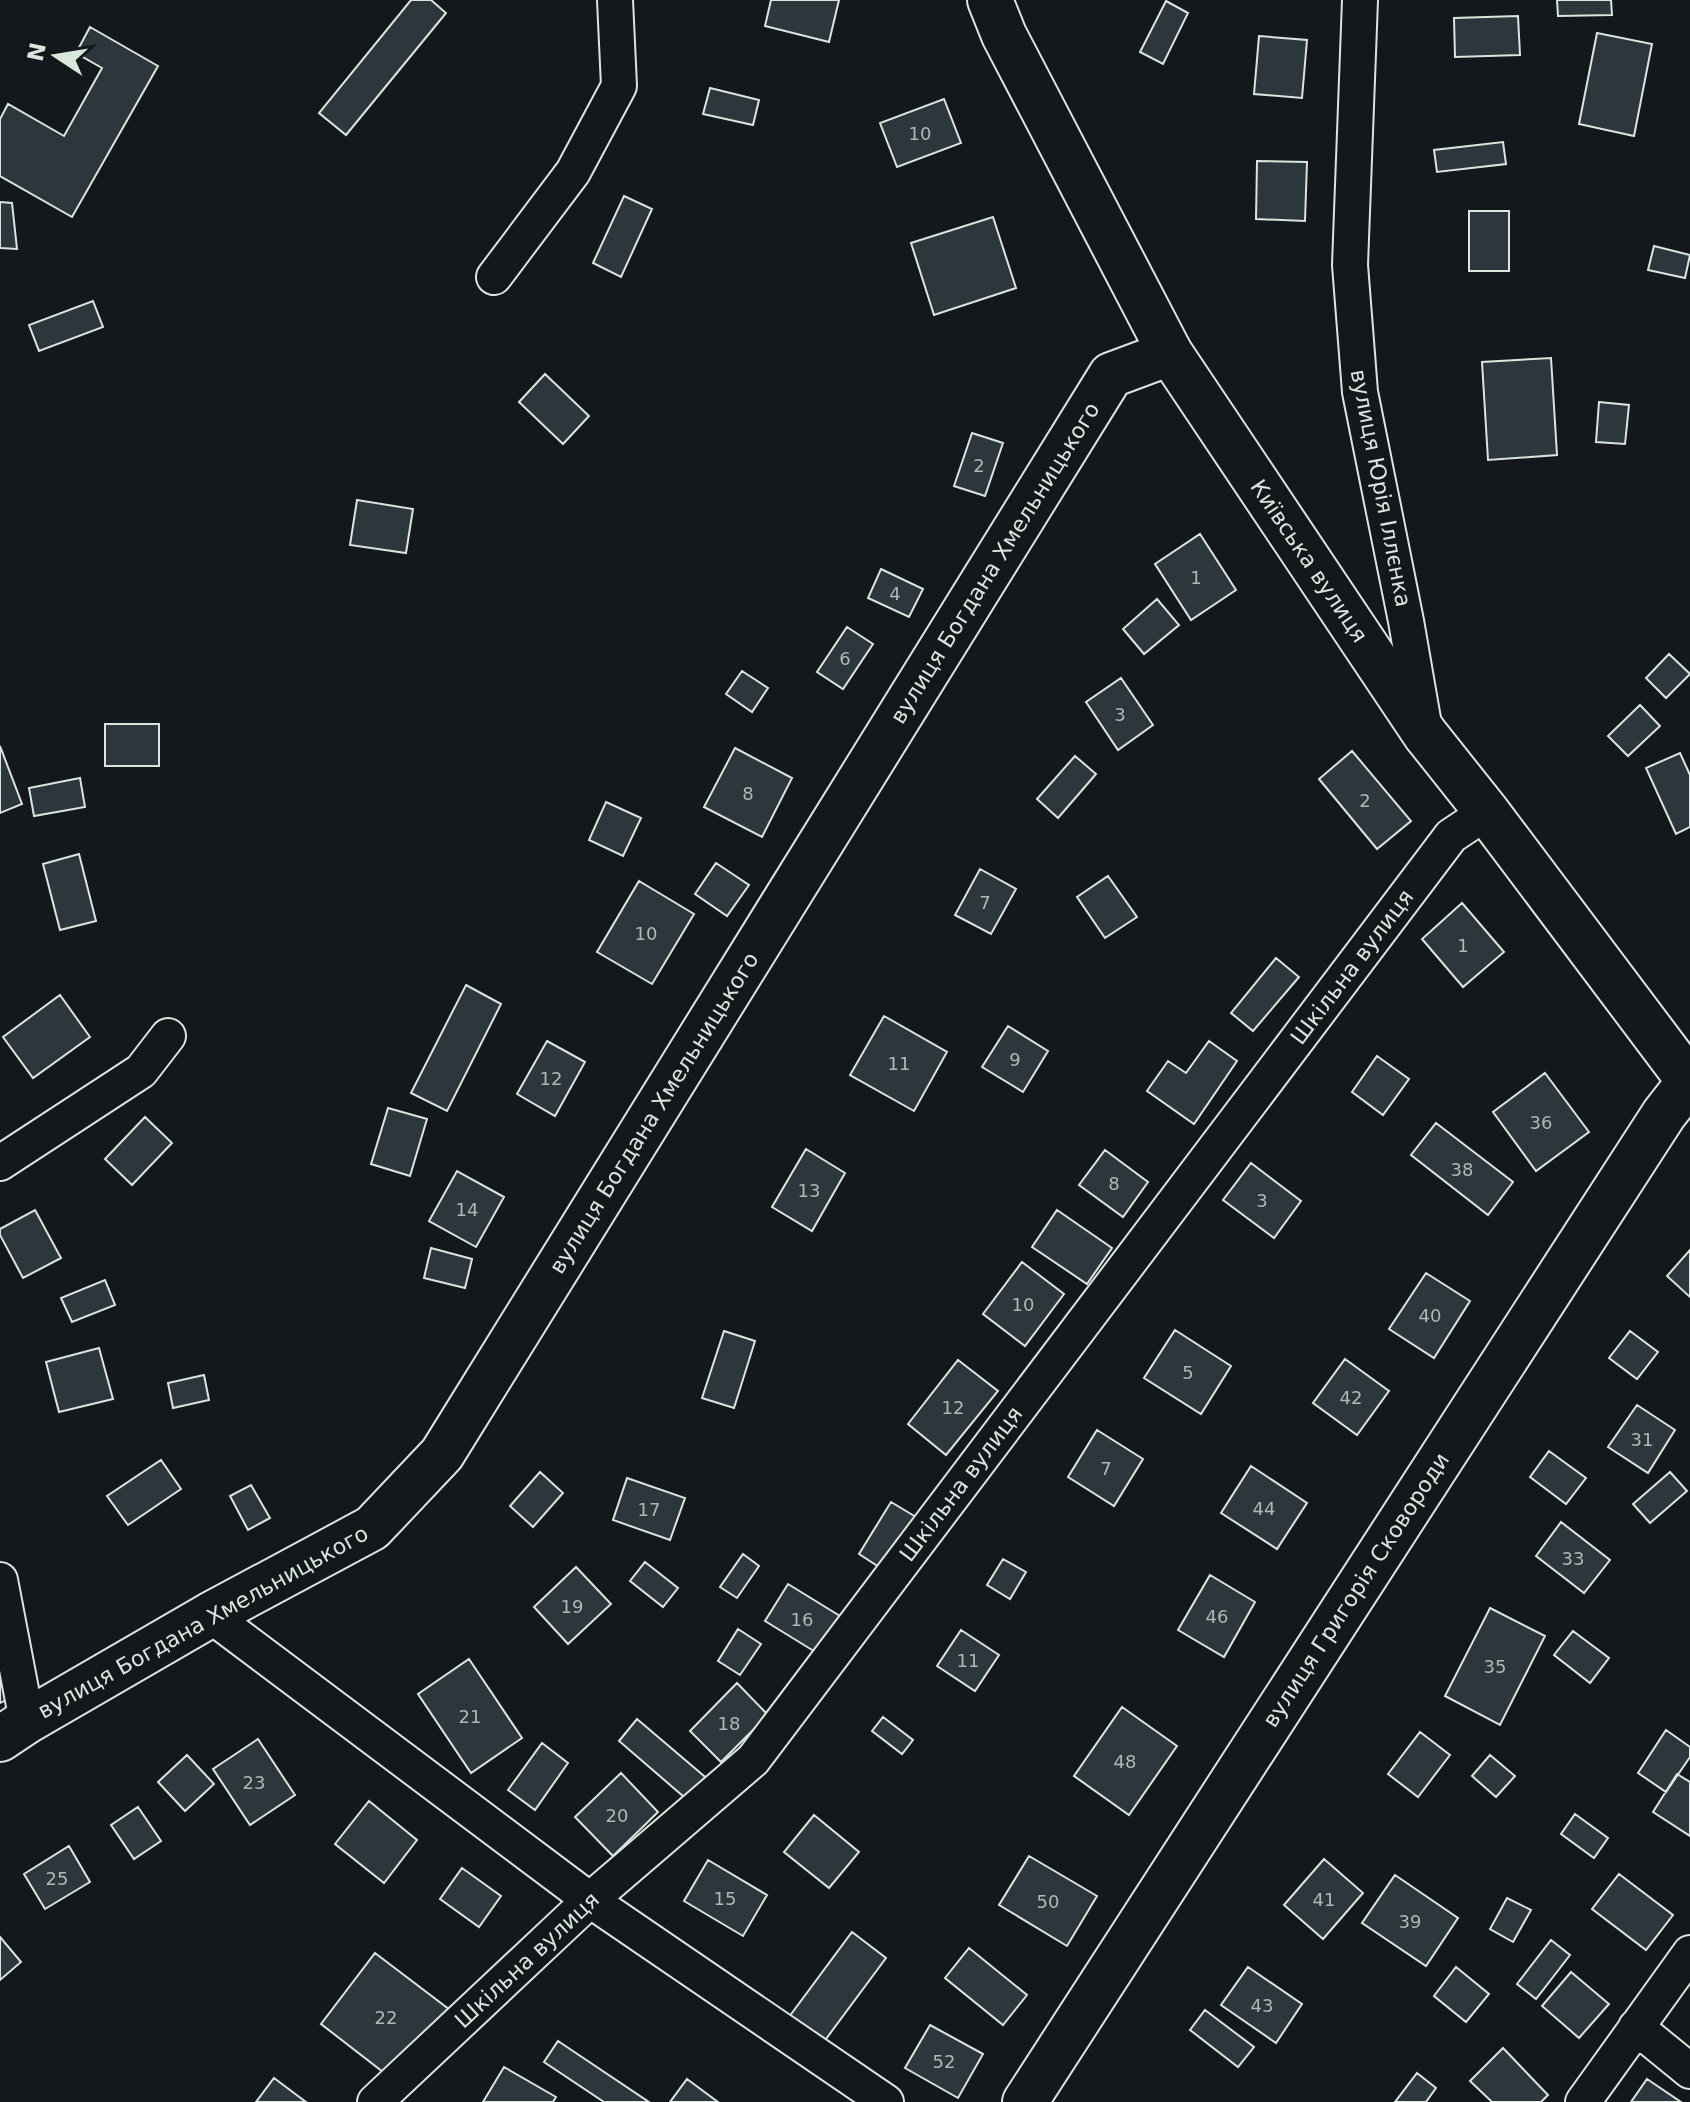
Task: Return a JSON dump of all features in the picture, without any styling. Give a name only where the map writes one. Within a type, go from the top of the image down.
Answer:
[{"type":"street","points":[[494,277],[573,172],[619,86],[615,0]]},
{"type":"street","name":"Київська вулиця","points":[[990,0],[1004,35],[1170,353],[1425,734],[1690,1082]]},
{"type":"street","name":"вулиця Юрія Іллєнка","points":[[1360,0],[1350,265],[1358,376],[1425,734]]},
{"type":"street","name":"вулиця Богдана Хмельницького","points":[[14,1730],[210,1615],[372,1528],[442,1454],[1111,375],[1170,353]]},
{"type":"street","name":"Шкільна вулиця","points":[[375,2102],[590,1900],[753,1760],[1451,836],[1487,812]]},
{"type":"street","points":[[1,1157],[141,1071],[168,1036]]},
{"type":"street","name":"вулиця Григорія Сковороди","points":[[1025,2102],[1664,1114],[1690,1082]]},
{"type":"street","points":[[0,1580],[14,1730]]},
{"type":"street","points":[[210,1615],[590,1900],[886,2102]]},
{"type":"street","points":[[1583,2102],[1690,1953]]},
{"type":"street","points":[[1636,2027],[1690,2071]]},
{"type":"building","points":[[411,0],[431,0],[446,13],[346,135],[319,113]]},
{"type":"building","points":[[771,0],[839,0],[829,42],[765,26]]},
{"type":"building","points":[[1557,0],[1611,0],[1612,15],[1558,16]]},
{"type":"building","points":[[1166,1],[1188,13],[1163,64],[1140,52]]},
{"type":"building","points":[[1518,16],[1520,55],[1455,57],[1454,18]]},
{"type":"building","points":[[90,27],[158,66],[72,217],[0,176],[0,119],[8,104],[64,136],[102,68],[76,53]]},
{"type":"building","points":[[1597,33],[1652,44],[1634,136],[1579,124]]},
{"type":"building","points":[[1259,36],[1307,40],[1302,98],[1254,94]]},
{"type":"building","points":[[710,88],[759,100],[753,125],[703,114]]},
{"type":"building","points":[[944,99],[961,143],[897,167],[880,123]]},
{"type":"building","points":[[1503,142],[1506,164],[1437,172],[1434,150]]},
{"type":"building","points":[[1257,161],[1307,162],[1305,221],[1256,219]]},
{"type":"building","points":[[624,196],[652,209],[621,277],[593,263]]},
{"type":"building","points":[[0,202],[12,203],[17,249],[0,248]]},
{"type":"building","points":[[1469,211],[1509,211],[1509,271],[1469,271]]},
{"type":"building","points":[[993,217],[1016,288],[934,315],[911,243]]},
{"type":"building","points":[[1654,246],[1690,255],[1685,278],[1648,270]]},
{"type":"building","points":[[93,301],[103,327],[39,351],[29,325]]},
{"type":"building","points":[[1551,358],[1557,455],[1488,460],[1482,362]]},
{"type":"building","points":[[545,374],[589,416],[563,444],[519,402]]},
{"type":"building","points":[[1599,402],[1629,405],[1625,444],[1596,442]]},
{"type":"building","points":[[972,433],[1003,443],[985,496],[954,486]]},
{"type":"building","points":[[357,500],[413,509],[406,553],[350,545]]},
{"type":"building","points":[[1200,534],[1236,590],[1191,620],[1155,564]]},
{"type":"building","points":[[881,569],[923,589],[909,617],[868,598]]},
{"type":"building","points":[[1157,599],[1179,625],[1144,654],[1123,629]]},
{"type":"building","points":[[847,627],[873,644],[843,689],[817,672]]},
{"type":"building","points":[[1669,654],[1690,674],[1666,698],[1646,678]]},
{"type":"building","points":[[742,671],[768,688],[752,712],[726,694]]},
{"type":"building","points":[[1121,678],[1153,725],[1118,750],[1086,702]]},
{"type":"building","points":[[1640,705],[1660,726],[1628,756],[1608,736]]},
{"type":"building","points":[[105,724],[159,724],[159,766],[105,766]]},
{"type":"building","points":[[0,746],[22,804],[0,813]]},
{"type":"building","points":[[735,748],[792,778],[762,837],[704,807]]},
{"type":"building","points":[[1352,751],[1411,821],[1377,849],[1319,779]]},
{"type":"building","points":[[1680,753],[1690,775],[1690,827],[1676,834],[1646,768]]},
{"type":"building","points":[[1075,756],[1096,774],[1058,818],[1037,799]]},
{"type":"building","points":[[80,778],[85,807],[34,816],[29,788]]},
{"type":"building","points":[[606,802],[641,818],[623,856],[589,840]]},
{"type":"building","points":[[79,854],[96,921],[60,930],[43,864]]},
{"type":"building","points":[[716,863],[749,885],[727,916],[695,894]]},
{"type":"building","points":[[980,869],[1016,889],[991,934],[955,915]]},
{"type":"building","points":[[1108,876],[1137,917],[1105,938],[1077,897]]},
{"type":"building","points":[[639,881],[694,914],[652,984],[597,952]]},
{"type":"building","points":[[1462,903],[1504,952],[1463,987],[1422,939]]},
{"type":"building","points":[[1276,958],[1299,977],[1253,1031],[1231,1013]]},
{"type":"building","points":[[466,985],[501,1004],[447,1111],[411,1093]]},
{"type":"building","points":[[60,995],[90,1037],[33,1078],[3,1037]]},
{"type":"building","points":[[884,1016],[947,1052],[914,1111],[850,1075]]},
{"type":"building","points":[[1008,1026],[1048,1051],[1023,1092],[982,1067]]},
{"type":"building","points":[[547,1041],[585,1062],[555,1116],[517,1094]]},
{"type":"building","points":[[1209,1041],[1237,1061],[1194,1124],[1147,1091],[1168,1061],[1186,1073]]},
{"type":"building","points":[[1377,1056],[1409,1079],[1383,1115],[1352,1092]]},
{"type":"building","points":[[1545,1073],[1589,1132],[1536,1171],[1493,1112]]},
{"type":"building","points":[[388,1108],[427,1119],[410,1176],[371,1164]]},
{"type":"building","points":[[145,1117],[172,1143],[132,1185],[105,1159]]},
{"type":"building","points":[[1436,1123],[1513,1182],[1488,1215],[1411,1155]]},
{"type":"building","points":[[806,1149],[845,1173],[812,1231],[772,1207]]},
{"type":"building","points":[[1105,1150],[1148,1182],[1123,1217],[1079,1185]]},
{"type":"building","points":[[1251,1163],[1301,1201],[1274,1238],[1223,1200]]},
{"type":"building","points":[[457,1171],[504,1197],[476,1247],[429,1221]]},
{"type":"building","points":[[35,1210],[61,1258],[23,1278],[0,1235],[0,1229]]},
{"type":"building","points":[[1057,1210],[1112,1248],[1087,1284],[1032,1247]]},
{"type":"building","points":[[431,1248],[472,1259],[465,1288],[424,1278]]},
{"type":"building","points":[[1690,1250],[1690,1297],[1667,1276]]},
{"type":"building","points":[[1022,1262],[1064,1294],[1025,1346],[983,1314]]},
{"type":"building","points":[[1426,1273],[1470,1301],[1434,1358],[1389,1329]]},
{"type":"building","points":[[105,1280],[115,1305],[72,1322],[61,1298]]},
{"type":"building","points":[[1175,1330],[1231,1366],[1201,1414],[1144,1378]]},
{"type":"building","points":[[724,1331],[755,1341],[734,1408],[702,1398]]},
{"type":"building","points":[[1630,1331],[1658,1352],[1637,1379],[1609,1358]]},
{"type":"building","points":[[99,1348],[113,1399],[59,1412],[46,1362]]},
{"type":"building","points":[[1345,1359],[1389,1391],[1357,1435],[1313,1403]]},
{"type":"building","points":[[958,1360],[998,1391],[946,1455],[908,1424]]},
{"type":"building","points":[[204,1375],[209,1400],[173,1408],[168,1383]]},
{"type":"building","points":[[1637,1405],[1675,1430],[1648,1473],[1608,1447]]},
{"type":"building","points":[[1097,1430],[1143,1459],[1114,1506],[1068,1477]]},
{"type":"building","points":[[1549,1451],[1586,1478],[1566,1504],[1530,1477]]},
{"type":"building","points":[[161,1460],[181,1489],[128,1525],[107,1496]]},
{"type":"building","points":[[1251,1466],[1307,1503],[1277,1549],[1221,1513]]},
{"type":"building","points":[[540,1472],[563,1493],[533,1527],[510,1506]]},
{"type":"building","points":[[1670,1472],[1687,1491],[1650,1523],[1633,1504]]},
{"type":"building","points":[[627,1478],[685,1498],[670,1540],[613,1520]]},
{"type":"building","points":[[251,1485],[270,1518],[248,1530],[230,1496]]},
{"type":"building","points":[[891,1502],[926,1523],[893,1576],[859,1554]]},
{"type":"building","points":[[1561,1522],[1610,1560],[1584,1593],[1536,1556]]},
{"type":"building","points":[[743,1554],[759,1566],[737,1598],[720,1587]]},
{"type":"building","points":[[1003,1559],[1026,1572],[1010,1599],[987,1585]]},
{"type":"building","points":[[645,1562],[678,1588],[663,1607],[630,1581]]},
{"type":"building","points":[[576,1567],[611,1604],[568,1644],[534,1607]]},
{"type":"building","points":[[1210,1575],[1255,1602],[1224,1657],[1178,1630]]},
{"type":"building","points":[[788,1584],[840,1616],[817,1653],[765,1621]]},
{"type":"building","points":[[1490,1608],[1545,1636],[1500,1725],[1445,1696]]},
{"type":"building","points":[[738,1629],[761,1644],[740,1675],[718,1661]]},
{"type":"building","points":[[961,1630],[999,1655],[975,1691],[937,1666]]},
{"type":"building","points":[[1573,1631],[1609,1658],[1590,1683],[1554,1655]]},
{"type":"building","points":[[0,1650],[21,1693],[0,1703]]},
{"type":"building","points":[[469,1659],[522,1738],[471,1773],[418,1694]]},
{"type":"building","points":[[737,1683],[768,1715],[721,1762],[690,1731]]},
{"type":"building","points":[[1122,1707],[1177,1746],[1129,1815],[1074,1776]]},
{"type":"building","points":[[883,1717],[913,1740],[902,1754],[872,1731]]},
{"type":"building","points":[[637,1719],[717,1787],[698,1809],[619,1741]]},
{"type":"building","points":[[1666,1730],[1690,1747],[1690,1757],[1666,1792],[1638,1773]]},
{"type":"building","points":[[1420,1732],[1450,1755],[1418,1797],[1388,1774]]},
{"type":"building","points":[[258,1739],[295,1795],[250,1825],[213,1769]]},
{"type":"building","points":[[542,1743],[568,1763],[535,1810],[508,1790]]},
{"type":"building","points":[[187,1755],[214,1784],[185,1811],[158,1782]]},
{"type":"building","points":[[1490,1755],[1515,1776],[1496,1797],[1472,1776]]},
{"type":"building","points":[[621,1773],[658,1812],[613,1856],[575,1817]]},
{"type":"building","points":[[1677,1774],[1690,1782],[1690,1836],[1653,1812]]},
{"type":"building","points":[[369,1801],[417,1840],[384,1883],[335,1844]]},
{"type":"building","points":[[138,1807],[161,1841],[134,1859],[111,1825]]},
{"type":"building","points":[[1575,1814],[1608,1838],[1594,1858],[1561,1834]]},
{"type":"building","points":[[814,1815],[859,1852],[829,1888],[784,1852]]},
{"type":"building","points":[[69,1846],[90,1882],[45,1909],[24,1874]]},
{"type":"building","points":[[1029,1856],[1097,1896],[1067,1946],[999,1905]]},
{"type":"building","points":[[1324,1859],[1363,1893],[1323,1939],[1284,1905]]},
{"type":"building","points":[[708,1860],[767,1895],[743,1936],[684,1901]]},
{"type":"building","points":[[462,1868],[501,1896],[479,1927],[440,1899]]},
{"type":"building","points":[[1619,1874],[1673,1915],[1646,1950],[1592,1909]]},
{"type":"building","points":[[1395,1875],[1458,1918],[1426,1966],[1362,1923]]},
{"type":"building","points":[[1507,1898],[1531,1910],[1513,1942],[1490,1929]]},
{"type":"building","points":[[852,1932],[886,1958],[823,2043],[789,2017]]},
{"type":"building","points":[[0,1937],[21,1962],[0,1980]]},
{"type":"building","points":[[1551,1940],[1570,1955],[1536,1999],[1517,1984]]},
{"type":"building","points":[[969,1948],[1027,1995],[1003,2025],[945,1978]]},
{"type":"building","points":[[375,1953],[450,2010],[396,2082],[321,2024]]},
{"type":"building","points":[[1248,1967],[1302,2004],[1276,2043],[1221,2005]]},
{"type":"building","points":[[1456,1967],[1489,1994],[1466,2022],[1434,1996]]},
{"type":"building","points":[[1571,1972],[1609,2004],[1579,2038],[1542,2006]]},
{"type":"building","points":[[1205,2010],[1254,2047],[1238,2067],[1190,2030]]},
{"type":"building","points":[[930,2025],[983,2054],[958,2098],[905,2068]]},
{"type":"building","points":[[558,2041],[649,2102],[604,2102],[544,2062]]},
{"type":"building","points":[[1503,2048],[1548,2095],[1541,2102],[1492,2102],[1470,2081]]},
{"type":"building","points":[[504,2067],[556,2097],[553,2102],[483,2102]]},
{"type":"building","points":[[1417,2073],[1436,2088],[1426,2102],[1395,2102]]},
{"type":"building","points":[[274,2078],[306,2102],[256,2102]]},
{"type":"building","points":[[687,2079],[718,2102],[670,2102]]},
{"type":"building","points":[[1647,2079],[1681,2102],[1631,2102]]}]
